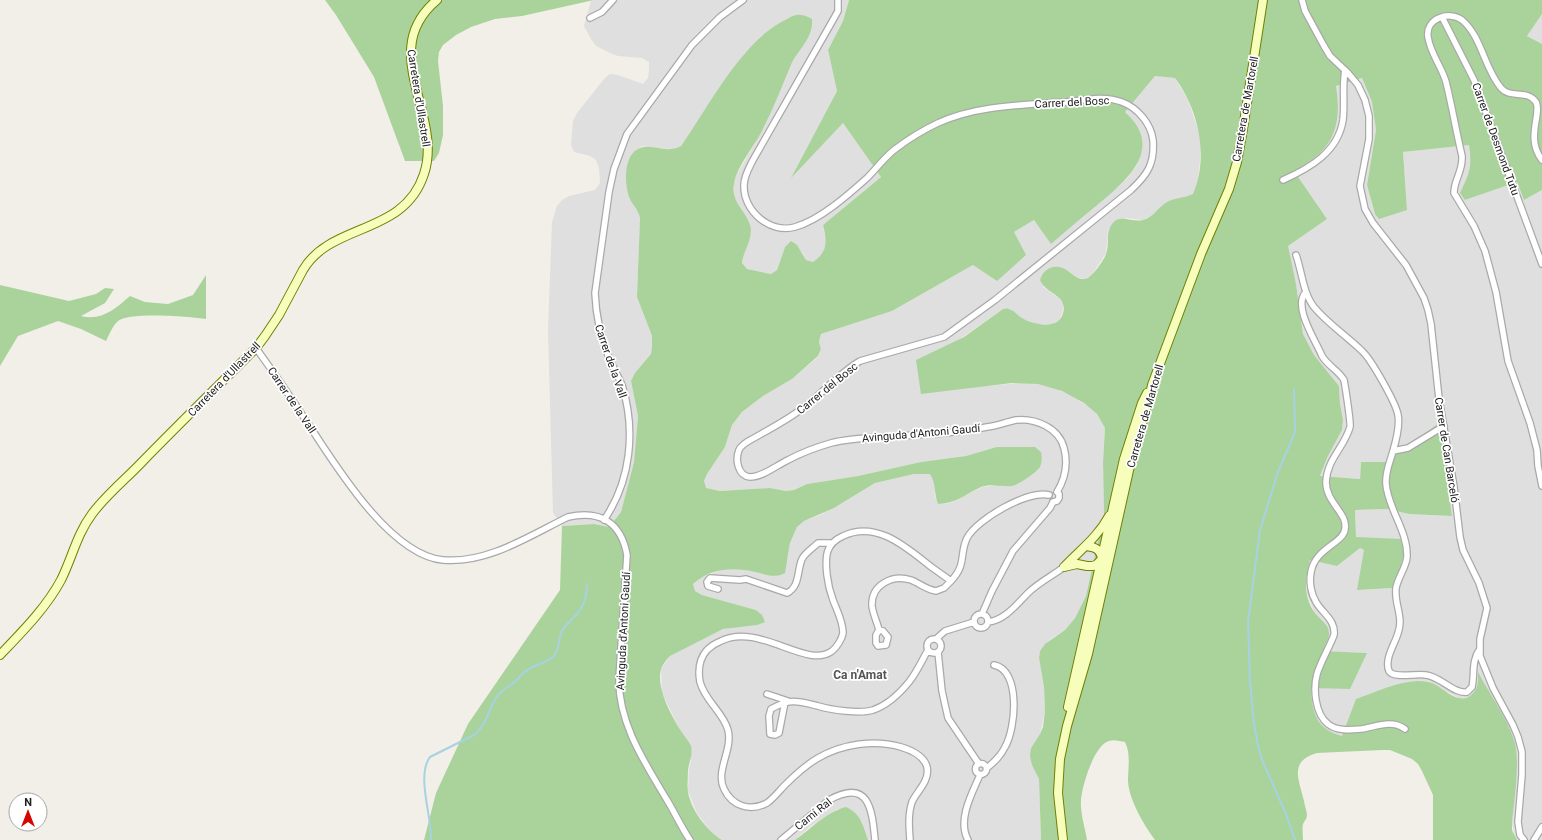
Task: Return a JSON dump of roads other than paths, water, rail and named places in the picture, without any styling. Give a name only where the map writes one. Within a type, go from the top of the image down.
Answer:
[{"type":"main road","name":"Carretera d'Ullastrell","points":[[0,655],[35,617],[55,591],[78,539],[93,513],[256,348],[266,336],[279,315],[306,265],[315,255],[334,243],[387,218],[402,209],[417,191],[426,169],[427,142],[413,70],[411,45],[418,22],[437,0]]},
{"type":"main road","name":"Carretera de Martorell","points":[[1063,840],[1058,788],[1060,759],[1067,726],[1082,677],[1132,457],[1148,405],[1152,385],[1187,289],[1221,210],[1233,176],[1243,129],[1263,0]]},
{"type":"main road","points":[[1067,726],[1070,698],[1124,459],[1142,403],[1152,385]]},
{"type":"main road","points":[[1064,567],[1099,533],[1113,508]]},
{"type":"main road","points":[[1064,567],[1096,565],[1107,553],[1114,538]]},
{"type":"main road","points":[[1083,548],[1095,547],[1099,551],[1102,559],[1104,582]]},
{"type":"main road","points":[[1083,548],[1079,558],[1092,575],[1091,602]]},
{"type":"street","points":[[590,18],[602,12],[614,0]]},
{"type":"street","name":"Carrer de la Vall","points":[[256,348],[350,486],[383,524],[398,538],[421,554],[442,560],[463,560],[476,558],[488,555],[568,517],[588,515],[604,520],[619,495],[625,476],[630,444],[628,416],[622,386],[601,338],[595,305],[595,293],[609,192],[614,169],[627,134],[692,45],[720,17],[743,0]]},
{"type":"street","name":"Carrer del Bosc","points":[[752,477],[742,474],[738,464],[739,450],[747,442],[804,407],[835,379],[860,361],[944,337],[995,300],[1131,190],[1144,178],[1152,158],[1152,137],[1148,125],[1133,107],[1123,102],[1103,98],[988,109],[938,123],[918,134],[895,150],[867,177],[836,203],[804,224],[794,228],[770,225],[761,220],[751,209],[745,197],[744,180],[753,160],[838,11],[838,0]]},
{"type":"street","name":"Carrer de Can Barceló","points":[[1302,0],[1306,11],[1330,56],[1358,85],[1365,100],[1369,116],[1369,139],[1360,186],[1362,198],[1373,224],[1400,256],[1424,298],[1432,324],[1435,368],[1463,550],[1479,583],[1487,608],[1480,639],[1482,664],[1492,688],[1513,725],[1522,752],[1522,775],[1518,822],[1520,835],[1524,840]]},
{"type":"street","points":[[1542,160],[1535,144],[1535,131],[1538,113],[1536,101],[1530,96],[1510,93],[1501,88],[1486,63],[1468,27],[1457,17],[1442,16],[1434,21],[1430,25],[1428,36],[1430,46],[1446,81],[1462,156],[1462,165],[1454,188],[1454,193],[1474,226],[1485,251],[1496,292],[1503,338],[1510,366],[1530,423],[1537,450],[1538,466],[1542,486]]},
{"type":"street","name":"Carrer de Desmond Tutu","points":[[1442,16],[1474,80],[1542,264]]},
{"type":"street","points":[[1283,180],[1306,170],[1315,164],[1335,142],[1343,120],[1345,70]]},
{"type":"street","points":[[1296,256],[1306,292],[1314,307],[1363,351],[1391,397],[1398,417],[1393,451],[1387,471],[1386,485],[1390,502],[1406,545],[1407,552],[1406,562],[1396,589],[1401,622],[1388,661],[1389,671],[1395,676],[1419,674],[1438,678],[1457,691],[1467,692],[1472,687],[1473,664],[1476,654],[1480,648]]},
{"type":"street","points":[[1306,292],[1301,301],[1305,322],[1325,361],[1341,375],[1344,380],[1350,425],[1347,436],[1332,459],[1326,480],[1329,498],[1344,519],[1346,529],[1342,536],[1320,553],[1311,571],[1312,595],[1332,621],[1335,630],[1317,675],[1316,694],[1318,707],[1324,720],[1328,724],[1337,728],[1352,729],[1391,724],[1398,725],[1405,729]]},
{"type":"street","name":"Avinguda d'Antoni Gaudí","points":[[752,477],[820,446],[837,442],[864,438],[967,431],[1017,420],[1040,423],[1054,432],[1062,441],[1066,460],[1064,477],[1057,492]]},
{"type":"street","points":[[1393,451],[1408,448],[1444,426]]},
{"type":"street","points":[[974,622],[976,616],[982,614],[1013,551],[1050,508],[1053,502],[1059,499],[1060,495],[1057,492],[1052,491],[1049,495]]},
{"type":"street","points":[[879,630],[873,613],[873,600],[876,589],[884,582],[894,578],[903,578],[936,591],[944,588],[958,573],[961,567],[967,540],[971,532],[980,522],[1032,495],[1049,495]]},
{"type":"street","points":[[1049,495],[1050,500],[1053,502]]},
{"type":"street","name":"Avinguda d'Antoni Gaudí","points":[[604,520],[624,539],[627,555],[619,678],[619,689],[622,705],[635,745],[690,840]]},
{"type":"street","points":[[718,589],[708,586],[707,582],[710,578],[746,579],[787,593],[793,590],[803,558],[818,543],[830,543],[851,532],[872,532],[883,534],[899,542],[951,581]]},
{"type":"street","points":[[830,543],[827,575],[833,601],[843,632],[842,638],[832,651],[817,656],[783,647],[764,639],[744,636],[723,640],[711,646],[703,656],[699,673],[702,690],[722,718],[729,735],[722,786],[728,796],[737,805],[755,807],[768,802],[811,763],[826,754],[854,745],[881,743],[892,744],[911,751],[919,756],[923,760],[927,770],[926,780],[915,797],[910,812],[910,840]]},
{"type":"street","points":[[974,622],[978,627],[982,628],[986,626],[988,622],[1005,615],[1028,593],[1064,567]]},
{"type":"street","points":[[982,614],[986,617],[988,622]]},
{"type":"street","points":[[767,694],[786,702],[803,703],[836,710],[873,710],[894,698],[910,681],[928,650],[928,642],[933,638],[936,639],[945,631],[974,622]]},
{"type":"street","points":[[936,639],[939,640],[942,645],[938,652],[942,691],[948,718],[979,764],[984,764],[987,768]]},
{"type":"street","points":[[928,650],[932,653],[938,652]]},
{"type":"street","points":[[968,840],[965,828],[966,810],[980,775],[986,773],[987,768],[1000,756],[1006,747],[1012,728],[1014,710],[1013,692],[1007,673],[1000,666],[994,665]]},
{"type":"street","points":[[786,702],[779,733],[775,735],[770,734],[769,716],[771,709],[786,702]]},
{"type":"street","points":[[979,764],[976,770],[980,775]]},
{"type":"street","name":"Camí Ral","points":[[781,840],[829,800],[838,795],[852,793],[864,798],[868,802],[873,817],[875,840]]},
{"type":"street","points":[[1534,840],[1542,826]]},
{"type":"waterway","points":[[1294,389],[1295,432],[1278,472],[1260,530],[1248,622],[1250,681],[1254,724],[1258,746],[1262,760],[1286,814],[1295,840]]},
{"type":"waterway","points":[[431,840],[431,830],[424,785],[426,765],[430,757],[474,735],[483,725],[492,704],[499,694],[526,671],[554,656],[562,631],[583,606],[586,598],[587,584]]},
{"type":"district","name":"Ca n'Amat","points":[[860,675]]}]
